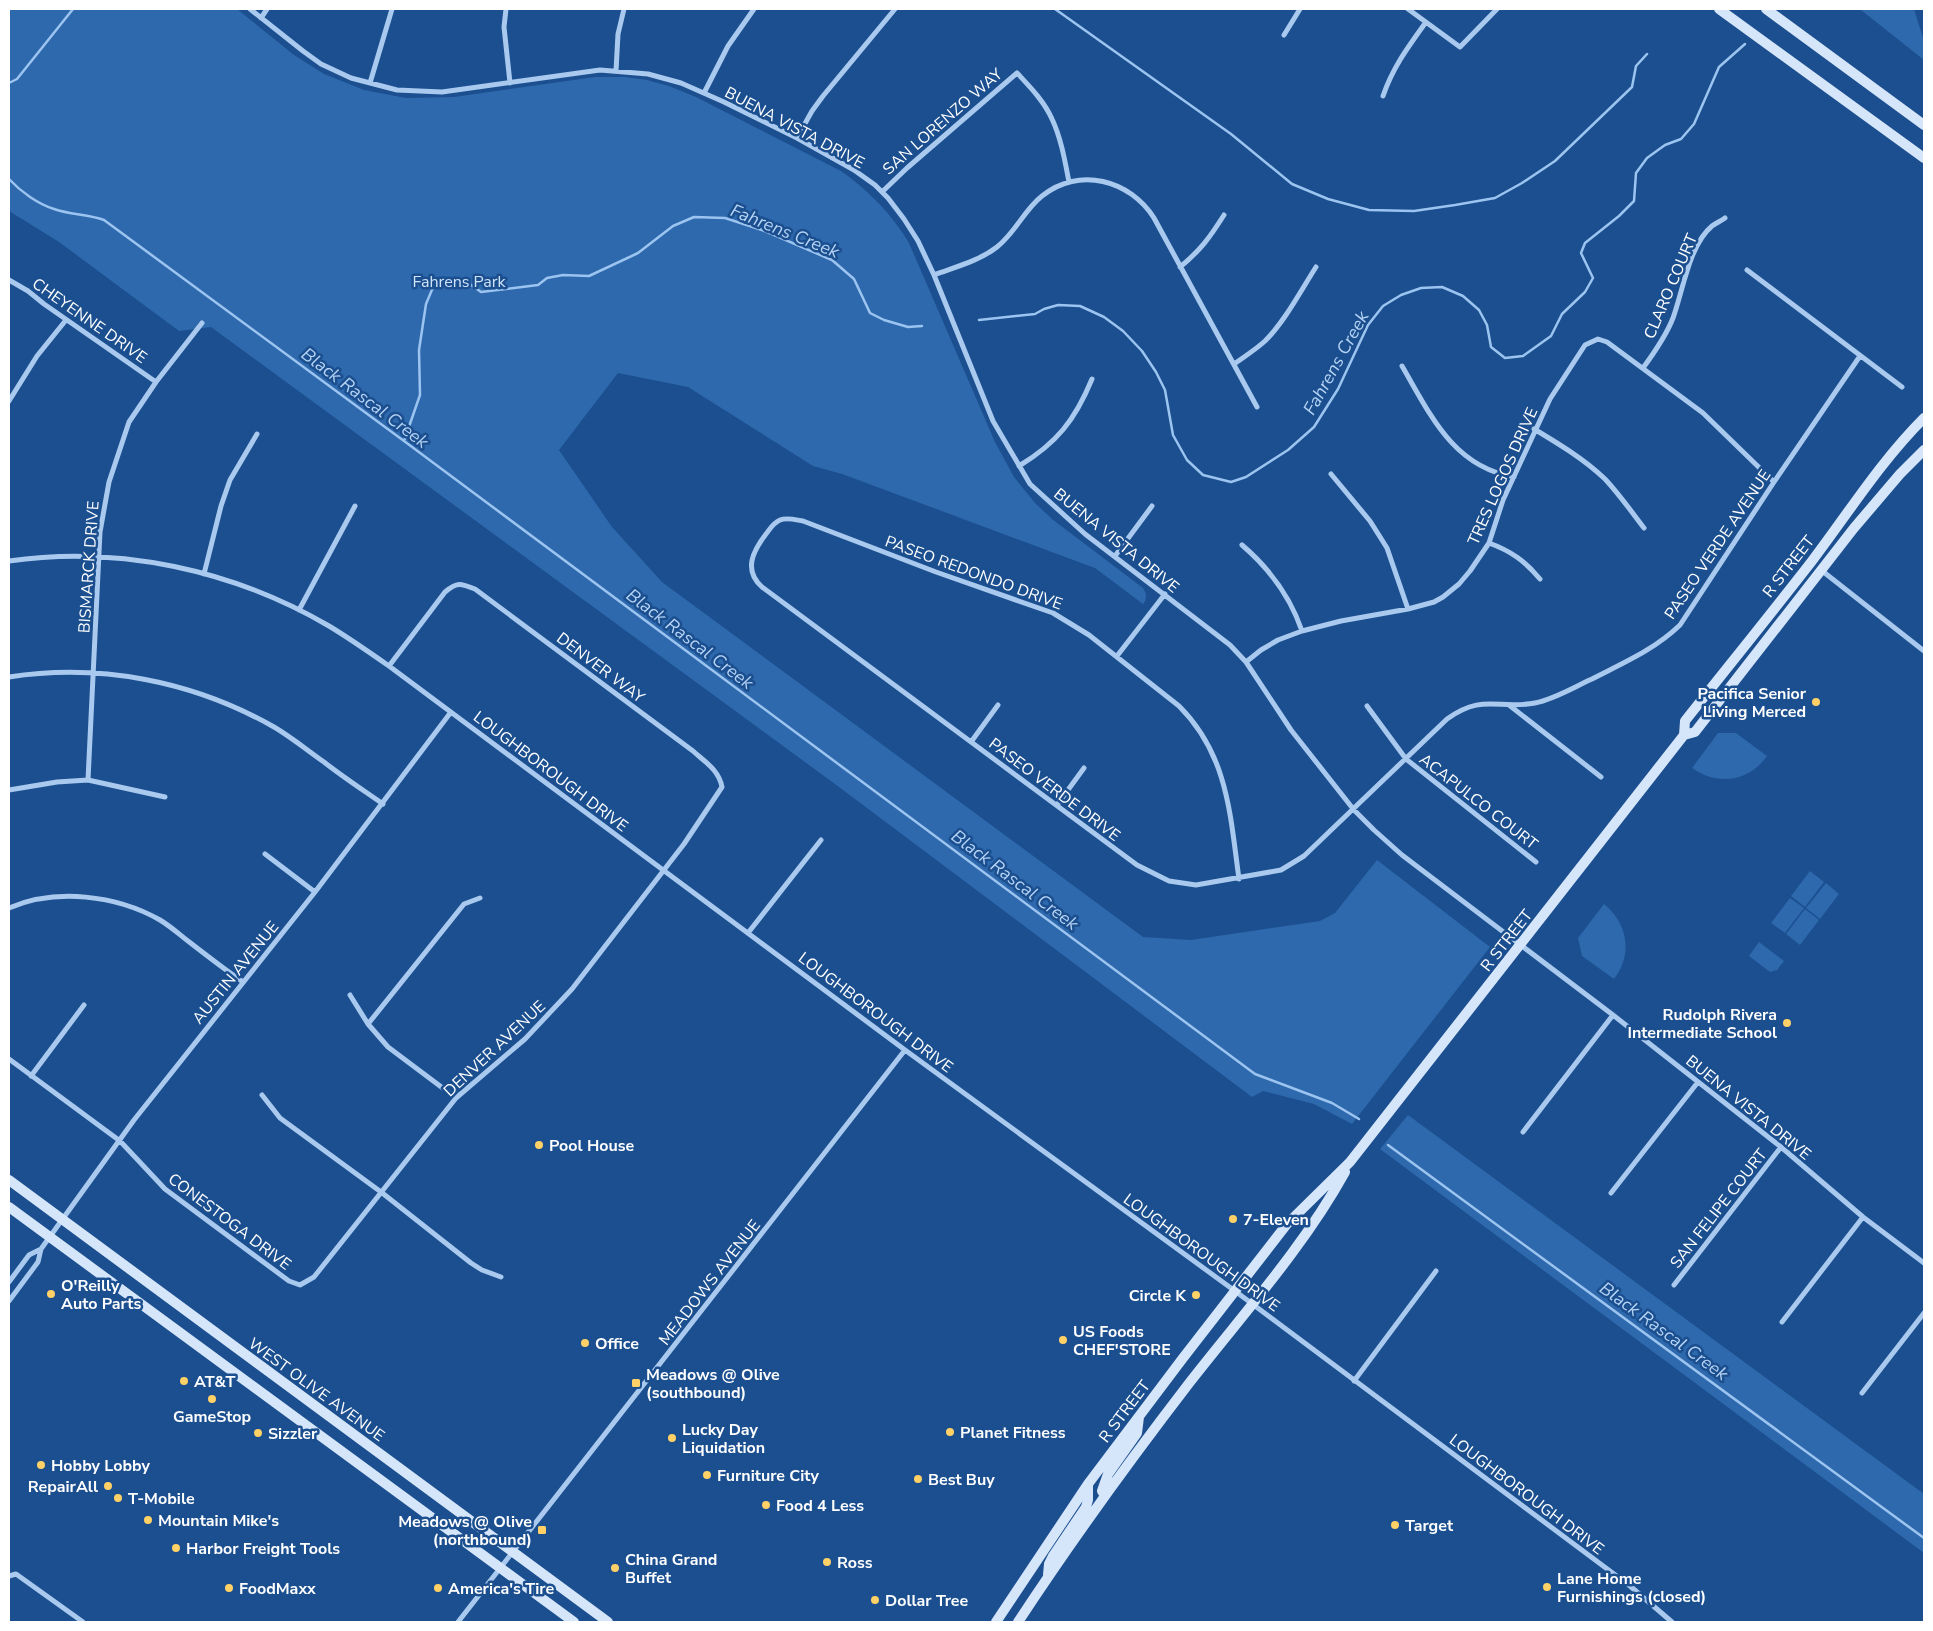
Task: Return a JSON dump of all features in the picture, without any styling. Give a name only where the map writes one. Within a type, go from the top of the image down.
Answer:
[{"type":"street","name":"BUENA VISTA DRIVE","points":[[250,9],[321,64],[350,78],[397,90],[424,93],[460,90],[578,73],[616,70],[648,74],[704,94],[797,138],[847,165],[882,192],[909,226],[922,248],[993,421],[1030,484],[1069,521],[1230,646],[1246,662],[1291,730],[1354,810],[1402,855],[1613,1015],[1781,1147],[1863,1217],[1924,1263]]},
{"type":"street","points":[[262,18],[267,9]]},
{"type":"street","points":[[370,83],[392,9]]},
{"type":"street","points":[[506,9],[504,27],[510,83]]},
{"type":"street","points":[[616,70],[618,34],[624,9]]},
{"type":"street","points":[[704,94],[728,46],[754,9]]},
{"type":"street","points":[[797,138],[823,96],[895,9]]},
{"type":"street","points":[[1284,35],[1300,9]]},
{"type":"street","points":[[1408,9],[1460,47],[1497,9]]},
{"type":"street","points":[[1719,9],[1924,158]]},
{"type":"street","points":[[1766,9],[1924,125]]},
{"type":"street","points":[[1382,96],[1398,61],[1426,22]]},
{"type":"street","name":"SAN LORENZO WAY","points":[[882,192],[1017,73],[1044,104],[1052,117],[1069,182]]},
{"type":"street","points":[[934,275],[982,256],[995,248],[1018,226],[1033,205],[1054,188],[1081,180],[1101,180],[1119,186],[1130,192],[1149,210],[1257,408]]},
{"type":"street","points":[[1180,266],[1206,243],[1224,215]]},
{"type":"street","name":"CLARO COURT","points":[[1643,368],[1672,320],[1686,276],[1702,237],[1712,226],[1725,218]]},
{"type":"street","points":[[1234,364],[1266,340],[1316,268]]},
{"type":"street","points":[[1747,270],[1902,387]]},
{"type":"street","name":"CHEYENNE DRIVE","points":[[9,280],[28,291],[66,320],[156,382]]},
{"type":"street","points":[[9,401],[37,356],[66,320]]},
{"type":"street","name":"BISMARCK DRIVE","points":[[88,780],[99,557],[105,498],[115,459],[130,422],[156,382],[202,323]]},
{"type":"street","name":"TRES LOGOS DRIVE","points":[[1246,662],[1278,640],[1302,631],[1341,621],[1408,609],[1434,602],[1443,597],[1460,584],[1489,543],[1503,500],[1534,429],[1561,380],[1585,345],[1598,339],[1607,342],[1643,368]]},
{"type":"street","name":"PASEO VERDE AVENUE","points":[[1354,810],[1447,719],[1458,711],[1484,703],[1536,703],[1569,690],[1649,650],[1666,639],[1680,625],[1860,356]]},
{"type":"street","points":[[1402,366],[1436,424],[1456,448],[1474,463],[1496,474],[1514,477]]},
{"type":"street","points":[[1643,368],[1703,413],[1774,482]]},
{"type":"street","points":[[1019,466],[1042,450],[1071,420],[1082,404],[1092,379]]},
{"type":"street","name":"R STREET","points":[[1684,736],[1684,721],[1811,561],[1870,479],[1895,448],[1924,418]]},
{"type":"street","points":[[1534,429],[1577,456],[1603,477],[1644,528]]},
{"type":"street","points":[[204,574],[221,506],[230,480],[256,434]]},
{"type":"street","name":"R STREET","points":[[997,1621],[1088,1484],[1288,1223],[1350,1162],[1684,736],[1694,732],[1854,528],[1894,480],[1924,450]]},
{"type":"street","points":[[1331,474],[1370,521],[1387,548],[1408,609]]},
{"type":"street","points":[[299,610],[355,506]]},
{"type":"street","points":[[1115,556],[1152,506]]},
{"type":"street","name":"PASEO REDONDO DRIVE","points":[[762,587],[753,572],[752,560],[755,549],[778,522],[785,519],[803,521],[936,572],[1052,613],[1089,635],[1179,706],[1189,716],[1210,745],[1231,813],[1239,879]]},
{"type":"street","points":[[1489,543],[1505,548],[1521,558],[1540,579]]},
{"type":"street","points":[[1242,545],[1264,566],[1278,583],[1290,603],[1302,631]]},
{"type":"street","name":"LOUGHBOROUGH DRIVE","points":[[9,561],[63,557],[99,557],[149,562],[204,574],[246,587],[299,610],[329,626],[389,666],[905,1050],[1252,1304],[1630,1586],[1672,1622]]},
{"type":"street","points":[[1821,570],[1924,651]]},
{"type":"street","name":"DENVER WAY","points":[[389,666],[445,592],[452,586],[461,583],[474,588],[692,751],[715,769],[721,777],[722,787],[714,801],[663,870]]},
{"type":"street","name":"PASEO VERDE DRIVE","points":[[762,587],[1137,865],[1169,881],[1196,885],[1239,879],[1280,870],[1304,856],[1354,810]]},
{"type":"street","points":[[1117,656],[1165,594]]},
{"type":"street","points":[[9,677],[63,672],[94,672],[138,677],[169,684],[240,710],[274,727],[383,804]]},
{"type":"street","points":[[1509,704],[1602,777]]},
{"type":"street","points":[[971,742],[998,705]]},
{"type":"street","name":"ACAPULCO COURT","points":[[1367,706],[1406,759],[1536,862]]},
{"type":"street","name":"AUSTIN AVENUE","points":[[9,1301],[38,1262],[41,1249],[134,1120],[383,804],[451,712]]},
{"type":"street","points":[[1057,805],[1084,768]]},
{"type":"street","points":[[9,790],[57,782],[88,780],[165,797]]},
{"type":"street","points":[[748,933],[821,840]]},
{"type":"street","points":[[265,854],[314,892]]},
{"type":"street","name":"DENVER AVENUE","points":[[300,1285],[314,1277],[456,1098],[526,1039],[562,1001],[663,870]]},
{"type":"street","points":[[9,908],[30,900],[51,897],[88,897],[124,904],[160,920],[243,982]]},
{"type":"street","points":[[368,1024],[464,904],[480,898]]},
{"type":"street","points":[[350,995],[368,1024],[388,1047],[456,1098]]},
{"type":"street","points":[[31,1076],[84,1006]]},
{"type":"street","points":[[1523,1132],[1613,1015]]},
{"type":"street","name":"MEADOWS AVENUE","points":[[458,1622],[514,1553],[905,1050]]},
{"type":"street","name":"CONESTOGA DRIVE","points":[[9,1059],[120,1141],[165,1189],[289,1281],[300,1285]]},
{"type":"street","points":[[1611,1193],[1698,1082]]},
{"type":"street","points":[[262,1095],[280,1118],[381,1192],[470,1263],[501,1277]]},
{"type":"street","name":"SAN FELIPE COURT","points":[[1674,1284],[1781,1147]]},
{"type":"street","name":"R STREET","points":[[1018,1622],[1105,1496],[1329,1200],[1350,1162]]},
{"type":"street","name":"WEST OLIVE AVENUE","points":[[9,1180],[608,1622]]},
{"type":"street","points":[[9,1207],[574,1622]]},
{"type":"street","points":[[1782,1322],[1863,1217]]},
{"type":"street","name":"AUSTIN AVENUE","points":[[9,1282],[29,1255],[41,1249]]},
{"type":"street","points":[[1354,1381],[1436,1271]]},
{"type":"street","points":[[1862,1393],[1924,1313]]},
{"type":"street","points":[[1105,1496],[1102,1491],[1104,1481],[1137,1433],[1139,1416]]},
{"type":"street","points":[[1048,1576],[1049,1564],[1053,1556],[1086,1507],[1088,1484]]},
{"type":"street","points":[[9,1576],[16,1574],[83,1622]]},
{"type":"green space","name":"Fahrens Park","points":[[9,9],[237,9],[294,55],[324,74],[364,90],[406,98],[454,97],[595,77],[625,77],[647,80],[669,86],[696,97],[841,171],[879,203],[909,243],[995,442],[1014,477],[1035,503],[1052,519],[1143,588],[1146,596],[1143,604],[1095,568],[842,474],[813,466],[688,387],[618,373],[559,450],[612,527],[662,582],[1143,937],[1191,940],[1320,921],[1335,913],[1377,860],[1490,947],[1352,1124],[1314,1104],[1263,1091],[1252,1097],[839,787],[211,327],[179,331],[59,242],[9,211]]},
{"type":"green space","points":[[1914,9],[1924,41],[1924,60],[1861,10]]},
{"type":"green space","points":[[1718,733],[1736,733],[1767,756],[1760,765],[1742,776],[1722,779],[1702,774],[1692,768]]},
{"type":"green space","points":[[1810,871],[1824,882],[1805,907],[1791,896]]},
{"type":"green space","points":[[1826,883],[1839,894],[1820,919],[1806,908]]},
{"type":"green space","points":[[1790,898],[1804,908],[1785,933],[1771,923]]},
{"type":"green space","points":[[1604,904],[1618,920],[1625,940],[1624,960],[1614,979],[1582,956],[1578,938]]},
{"type":"green space","points":[[1805,909],[1819,920],[1800,945],[1786,934]]},
{"type":"green space","points":[[1759,942],[1784,961],[1777,970],[1770,972],[1749,956]]},
{"type":"green space","points":[[1408,1115],[1924,1494],[1924,1553],[1380,1149]]},
{"type":"waterway","points":[[9,83],[17,79],[73,9]]},
{"type":"waterway","points":[[1055,9],[1231,134],[1292,184],[1328,199],[1369,210],[1414,211],[1495,198],[1522,183],[1555,161],[1632,87],[1636,66],[1647,54]]},
{"type":"waterway","name":"Fahrens Creek","points":[[979,320],[1035,314],[1058,305],[1080,306],[1104,317],[1123,331],[1142,351],[1156,372],[1165,390],[1173,435],[1187,460],[1203,475],[1231,482],[1246,477],[1288,450],[1314,427],[1338,389],[1368,325],[1383,306],[1401,295],[1421,288],[1442,287],[1463,296],[1479,310],[1487,325],[1491,347],[1505,358],[1523,356],[1551,336],[1562,314],[1585,292],[1593,278],[1581,253],[1585,243],[1619,216],[1634,201],[1636,173],[1647,158],[1665,145],[1681,139],[1694,124],[1719,67],[1745,44]]},
{"type":"waterway","name":"Black Rascal Creek","points":[[9,179],[30,197],[48,207],[104,220],[1255,1074],[1332,1103],[1359,1119]]},
{"type":"waterway","name":"Fahrens Creek","points":[[404,441],[420,395],[419,350],[426,304],[434,285],[459,280],[464,281],[481,292],[538,285],[547,278],[563,275],[589,276],[638,253],[673,226],[694,217],[725,218],[762,230],[832,260],[854,279],[870,313],[884,320],[908,327],[922,326]]},
{"type":"waterway","name":"Black Rascal Creek","points":[[1388,1145],[1924,1538]]},
{"type":"place","name":"Pacifica Senior Living Merced","points":[[1816,702]]},
{"type":"place","name":"Rudolph Rivera Intermediate School","points":[[1787,1023]]},
{"type":"place","name":"Pool House","points":[[539,1145]]},
{"type":"place","name":"7-Eleven","points":[[1233,1219]]},
{"type":"place","name":"O'Reilly Auto Parts","points":[[51,1294]]},
{"type":"place","name":"Circle K","points":[[1196,1295]]},
{"type":"place","name":"US Foods CHEF'STORE","points":[[1063,1340]]},
{"type":"place","name":"Office","points":[[585,1343]]},
{"type":"place","name":"AT&T","points":[[184,1381]]},
{"type":"place","name":"Meadows @ Olive (southbound)","points":[[636,1383]]},
{"type":"place","name":"GameStop","points":[[212,1399]]},
{"type":"place","name":"Planet Fitness","points":[[950,1432]]},
{"type":"place","name":"Sizzler","points":[[258,1433]]},
{"type":"place","name":"Lucky Day Liquidation","points":[[672,1438]]},
{"type":"place","name":"Hobby Lobby","points":[[41,1465]]},
{"type":"place","name":"Furniture City","points":[[707,1475]]},
{"type":"place","name":"Best Buy","points":[[918,1479]]},
{"type":"place","name":"RepairAll","points":[[108,1486]]},
{"type":"place","name":"T-Mobile","points":[[118,1498]]},
{"type":"place","name":"Food 4 Less","points":[[766,1505]]},
{"type":"place","name":"Mountain Mike's","points":[[148,1520]]},
{"type":"place","name":"Target","points":[[1395,1525]]},
{"type":"place","name":"Meadows @ Olive (northbound)","points":[[542,1530]]},
{"type":"place","name":"Harbor Freight Tools","points":[[176,1548]]},
{"type":"place","name":"Ross","points":[[827,1562]]},
{"type":"place","name":"China Grand Buffet","points":[[615,1568]]},
{"type":"place","name":"Lane Home Furnishings (closed)","points":[[1547,1587]]},
{"type":"place","name":"FoodMaxx","points":[[229,1588]]},
{"type":"place","name":"America's Tire","points":[[438,1588]]},
{"type":"place","name":"Dollar Tree","points":[[875,1600]]}]
